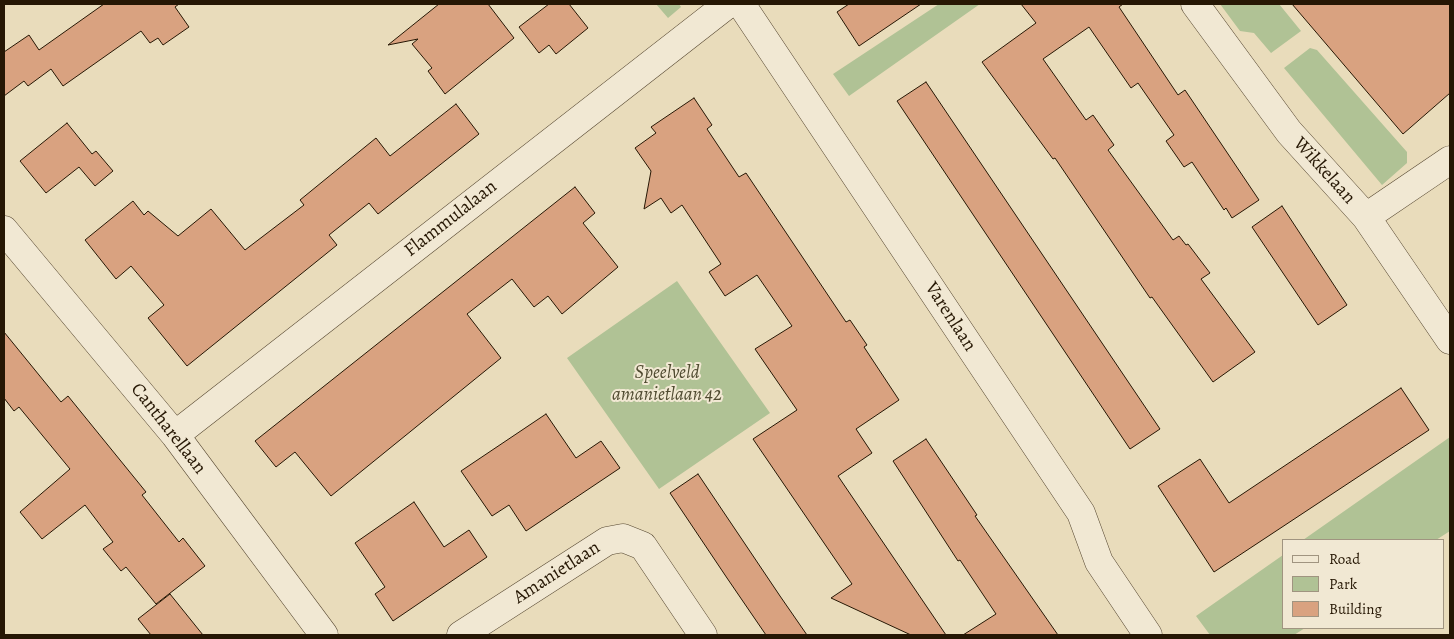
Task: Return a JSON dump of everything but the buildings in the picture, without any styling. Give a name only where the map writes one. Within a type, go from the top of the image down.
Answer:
[{"type":"street","name":"Flammulalaan","points":[[175,435],[728,4]]},
{"type":"street","name":"Varenlaan","points":[[741,4],[1081,513],[1099,562],[1148,635]]},
{"type":"street","name":"Wikkelaan","points":[[1195,4],[1289,132],[1366,217],[1450,340]]},
{"type":"street","points":[[1366,217],[1450,160]]},
{"type":"street","name":"Cantharellaan","points":[[4,230],[175,435],[324,635]]},
{"type":"street","name":"Amanietlaan","points":[[461,635],[607,541],[623,538],[643,546],[703,635]]},
{"type":"green space","points":[[656,4],[679,4],[681,7],[668,18]]},
{"type":"green space","points":[[939,4],[980,4],[849,96],[833,74]]},
{"type":"green space","points":[[1220,4],[1279,4],[1301,31],[1271,53],[1254,33],[1240,31]]},
{"type":"green space","points":[[1310,48],[1317,50],[1407,152],[1407,163],[1382,185],[1284,68]]},
{"type":"green space","name":"Speelveld amanietlaan 42","points":[[677,281],[770,413],[659,489],[567,358]]},
{"type":"green space","points":[[1450,437],[1450,531],[1438,539],[1304,539]]},
{"type":"green space","points":[[1282,556],[1282,629],[1303,629],[1294,635],[1210,635],[1196,616]]}]
